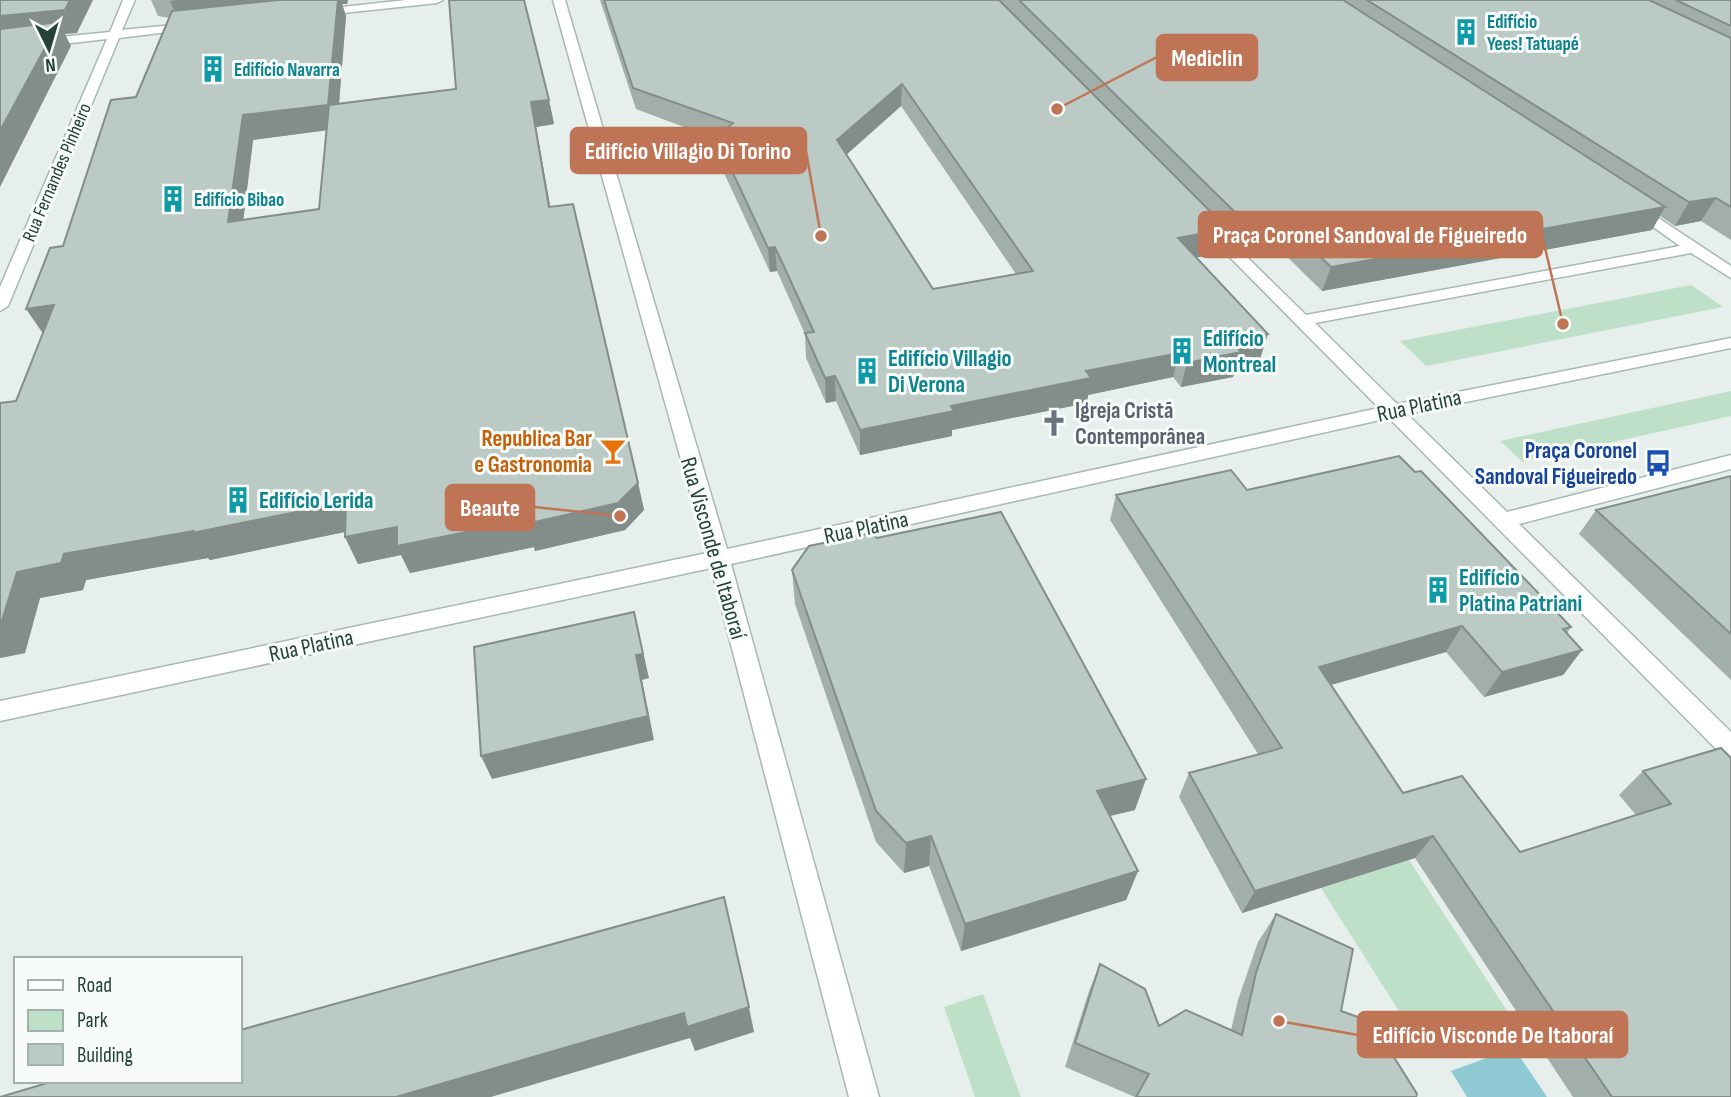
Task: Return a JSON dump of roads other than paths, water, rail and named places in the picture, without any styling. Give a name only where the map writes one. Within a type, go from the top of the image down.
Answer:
[{"type":"street","name":"Rua Fernandes Pinheiro","points":[[0,306],[129,0]]},
{"type":"street","points":[[307,14],[438,0]]},
{"type":"street","name":"Rua Visconde de Itaboraí","points":[[559,0],[719,558],[864,1097]]},
{"type":"street","points":[[0,47],[206,25]]},
{"type":"street","points":[[1614,196],[1731,272]]},
{"type":"street","points":[[1195,214],[1299,321],[1731,748]]},
{"type":"street","points":[[1299,321],[1694,248]]},
{"type":"street","name":"Rua Platina","points":[[0,711],[1391,412],[1731,343]]},
{"type":"street","points":[[1502,521],[1731,462]]},
{"type":"water","points":[[1514,1048],[1547,1097],[1467,1097],[1451,1071]]},
{"type":"place","name":"Edifício Yees! Tatuapé","points":[[1466,32]]},
{"type":"place","name":"Edifício Navarra","points":[[213,69]]},
{"type":"place","name":"Mediclin","points":[[1057,109]]},
{"type":"place","name":"Edifício Bibao","points":[[173,199]]},
{"type":"place","name":"Edifício Villagio Di Torino","points":[[821,236]]},
{"type":"place","name":"Praça Coronel Sandoval de Figueiredo","points":[[1563,324]]},
{"type":"place","name":"Edifício Montreal","points":[[1182,351]]},
{"type":"place","name":"Edifício Villagio Di Verona","points":[[867,371]]},
{"type":"place","name":"Igreja Cristã Contemporânea","points":[[1054,423]]},
{"type":"place","name":"Republica Bar e Gastronomia","points":[[613,451]]},
{"type":"place","name":"Praça Coronel Sandoval Figueiredo","points":[[1658,463]]},
{"type":"place","name":"Edifício Lerida","points":[[238,500]]},
{"type":"place","name":"Beaute","points":[[620,516]]},
{"type":"place","name":"Edifício Platina Patriani","points":[[1438,590]]},
{"type":"place","name":"Edifício Visconde De Itaboraí","points":[[1279,1021]]}]
